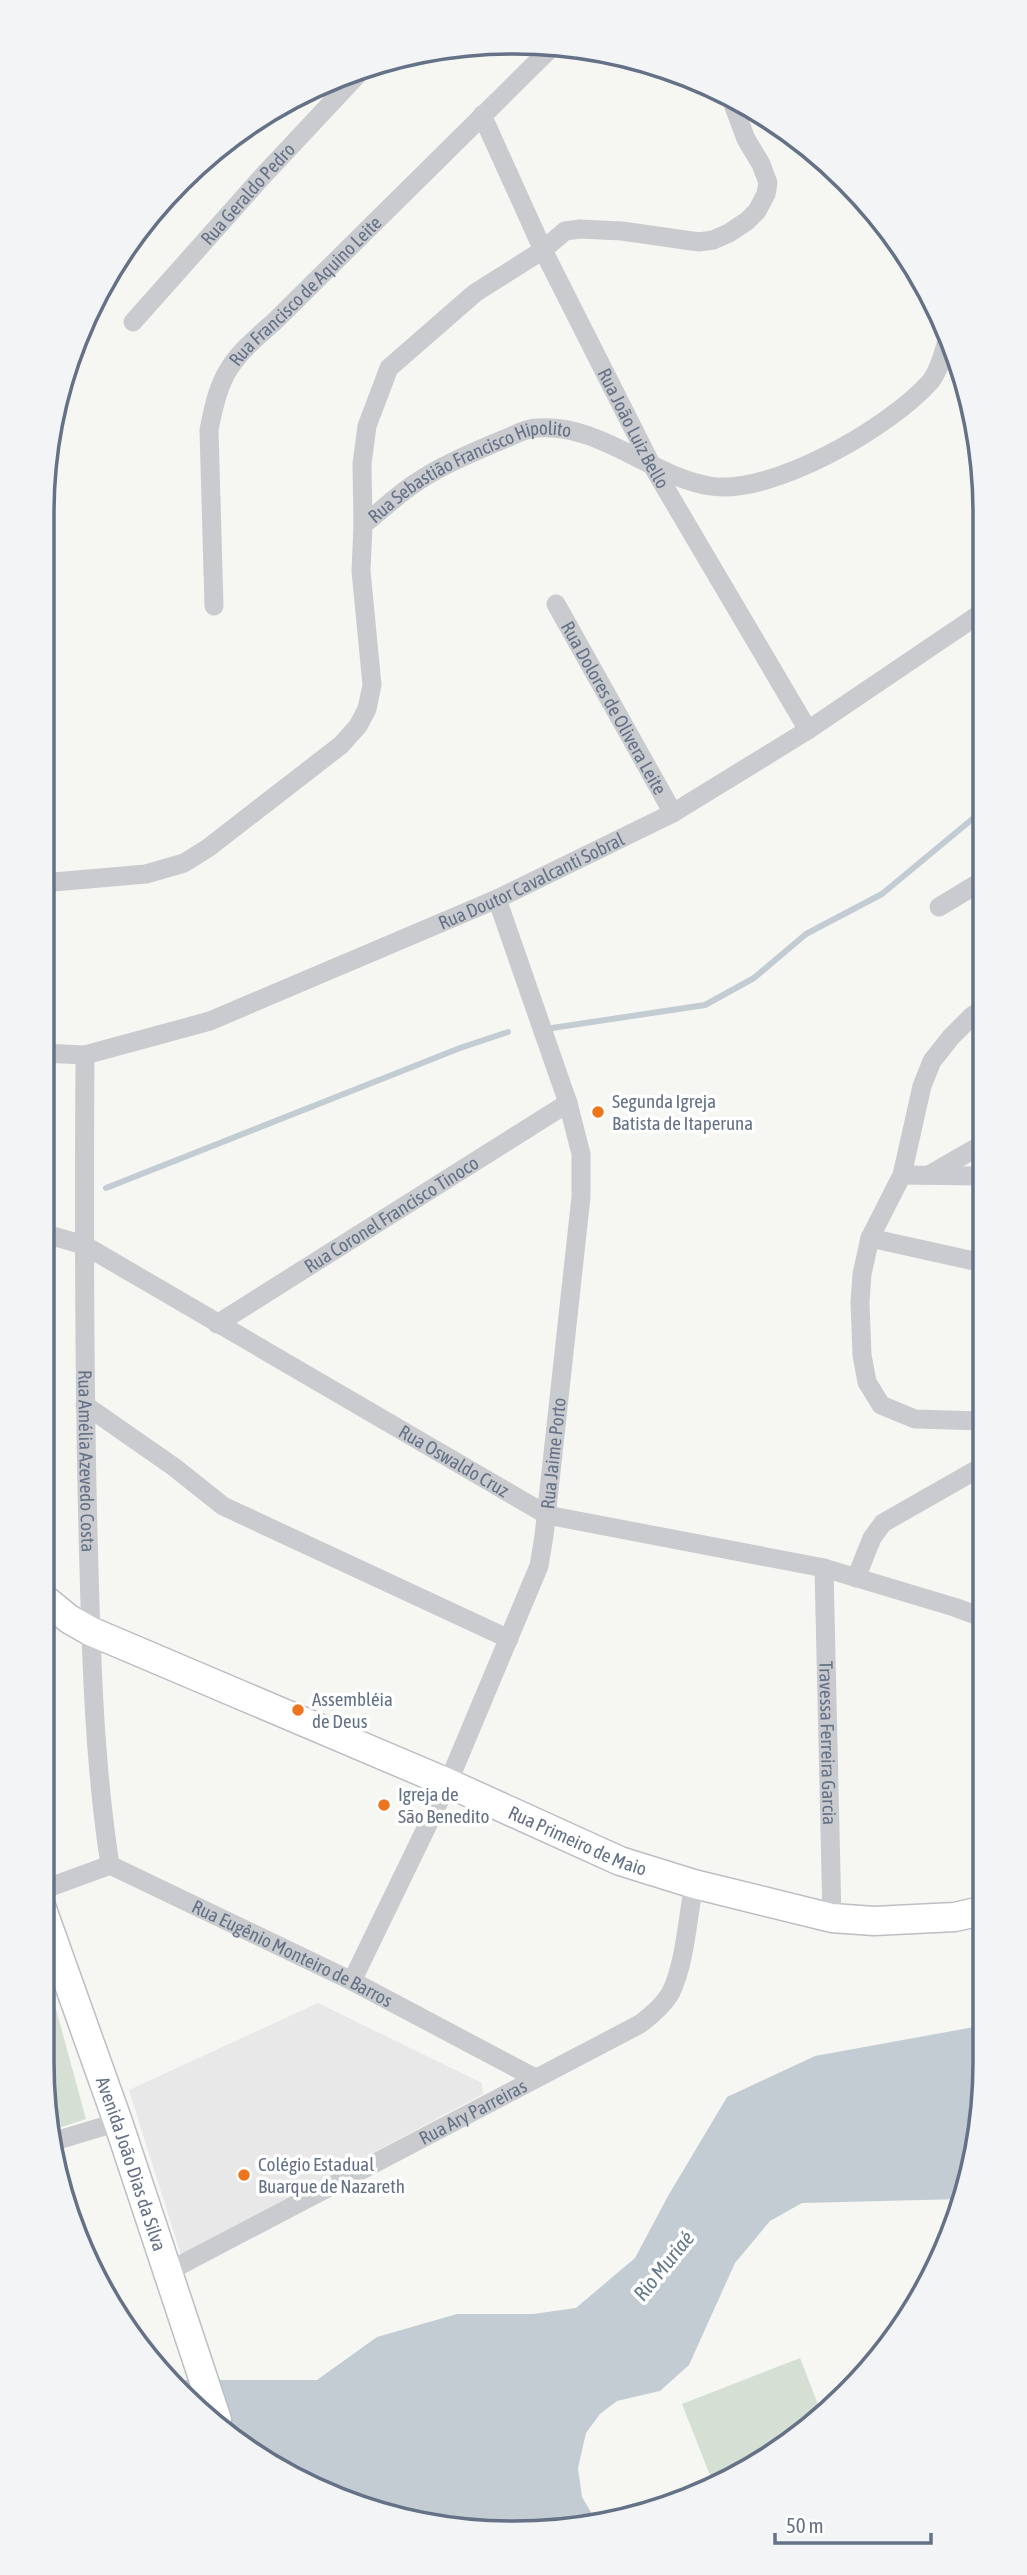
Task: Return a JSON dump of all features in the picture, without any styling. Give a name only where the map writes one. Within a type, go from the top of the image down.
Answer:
[{"type":"main road","name":"Rua Primeiro de Maio","points":[[54,1607],[90,1631],[449,1783],[620,1861],[694,1884],[832,1918],[874,1921],[955,1917],[973,1913]]},
{"type":"main road","name":"Avenida João Dias da Silva","points":[[54,1950],[118,2122],[214,2409]]},
{"type":"street","name":"Rua Francisco de Aquino Leite","points":[[214,606],[209,430],[223,375],[242,349],[274,322],[544,55]]},
{"type":"street","name":"Rua Geraldo Pedro","points":[[133,322],[347,86]]},
{"type":"street","points":[[363,525],[362,464],[367,426],[389,368],[475,293],[543,250],[565,231],[622,231],[699,242],[713,240],[729,233],[747,221],[757,211],[766,194],[768,183],[736,112]]},
{"type":"street","name":"Rua João Luiz Bello","points":[[482,115],[543,250],[650,463],[808,730]]},
{"type":"street","name":"Rua Sebastião Francisco Hipolito","points":[[54,882],[146,874],[184,863],[208,848],[341,745],[358,726],[367,709],[372,685],[361,571],[363,525],[417,482],[532,428],[561,426],[689,481],[713,487],[751,484],[785,473],[850,443],[891,417],[932,380],[943,351]]},
{"type":"street","name":"Rua Dolores de Olivera Leite","points":[[556,604],[673,813]]},
{"type":"street","name":"Rua Doutor Cavalcanti Sobral","points":[[54,1054],[85,1055],[210,1021],[497,898],[673,813],[808,730],[973,618]]},
{"type":"street","points":[[939,907],[973,886]]},
{"type":"street","name":"Rua Jaime Porto","points":[[352,1981],[449,1783],[539,1566],[547,1515],[581,1197],[581,1154],[568,1103],[497,898]]},
{"type":"street","points":[[973,1015],[932,1061],[922,1086],[902,1175],[870,1238],[862,1274],[860,1335],[867,1381],[881,1405],[915,1419],[973,1422]]},
{"type":"street","name":"Rua Amélia Azevedo Costa","points":[[85,1055],[85,1405],[90,1631],[100,1798],[110,1865]]},
{"type":"street","name":"Rua Coronel Francisco Tinoco","points":[[217,1324],[568,1103]]},
{"type":"street","points":[[928,1175],[973,1150]]},
{"type":"street","points":[[902,1175],[973,1176]]},
{"type":"street","name":"Rua Oswaldo Cruz","points":[[54,1236],[84,1245],[547,1515],[824,1568],[973,1614]]},
{"type":"street","points":[[870,1238],[973,1261]]},
{"type":"street","points":[[85,1405],[174,1467],[223,1506],[509,1639]]},
{"type":"street","points":[[856,1578],[872,1538],[883,1523],[973,1472]]},
{"type":"street","name":"Travessa Ferreira Garcia","points":[[824,1568],[832,1918]]},
{"type":"street","points":[[54,1886],[110,1865]]},
{"type":"street","name":"Rua Eugênio Monteiro de Barros","points":[[110,1865],[352,1981],[535,2078]]},
{"type":"street","name":"Rua Ary Parreiras","points":[[169,2272],[640,2024],[656,2011],[670,1994],[678,1975],[694,1884]]},
{"type":"street","points":[[61,2139],[118,2122]]},
{"type":"shaded area","points":[[54,2002],[86,2119],[59,2128],[55,2092]]},
{"type":"shaded area","name":"Colégio Estadual Buarque de Nazareth","points":[[318,2003],[482,2083],[483,2094],[181,2255],[129,2090]]},
{"type":"shaded area","points":[[800,2358],[818,2405],[769,2443],[710,2476],[682,2404]]},
{"type":"water","name":"Rio Muriaé","points":[[973,2027],[969,2121],[951,2199],[802,2203],[770,2221],[735,2263],[689,2365],[660,2391],[617,2401],[600,2414],[586,2433],[578,2468],[582,2497],[592,2514],[544,2520],[483,2520],[424,2512],[366,2496],[310,2473],[258,2443],[211,2407],[184,2380],[317,2380],[377,2337],[457,2314],[533,2314],[576,2308],[635,2258],[668,2196],[727,2097],[815,2056]]},
{"type":"waterway","points":[[552,1028],[705,1005],[754,978],[806,934],[882,894],[973,818]]},
{"type":"waterway","points":[[106,1188],[460,1048],[508,1032]]},
{"type":"place","name":"Segunda Igreja Batista de Itaperuna","points":[[598,1112]]},
{"type":"place","name":"Assembléia de Deus","points":[[298,1710]]},
{"type":"place","name":"Igreja de São Benedito","points":[[384,1805]]},
{"type":"place","name":"Colégio Estadual Buarque de Nazareth","points":[[244,2175]]}]
